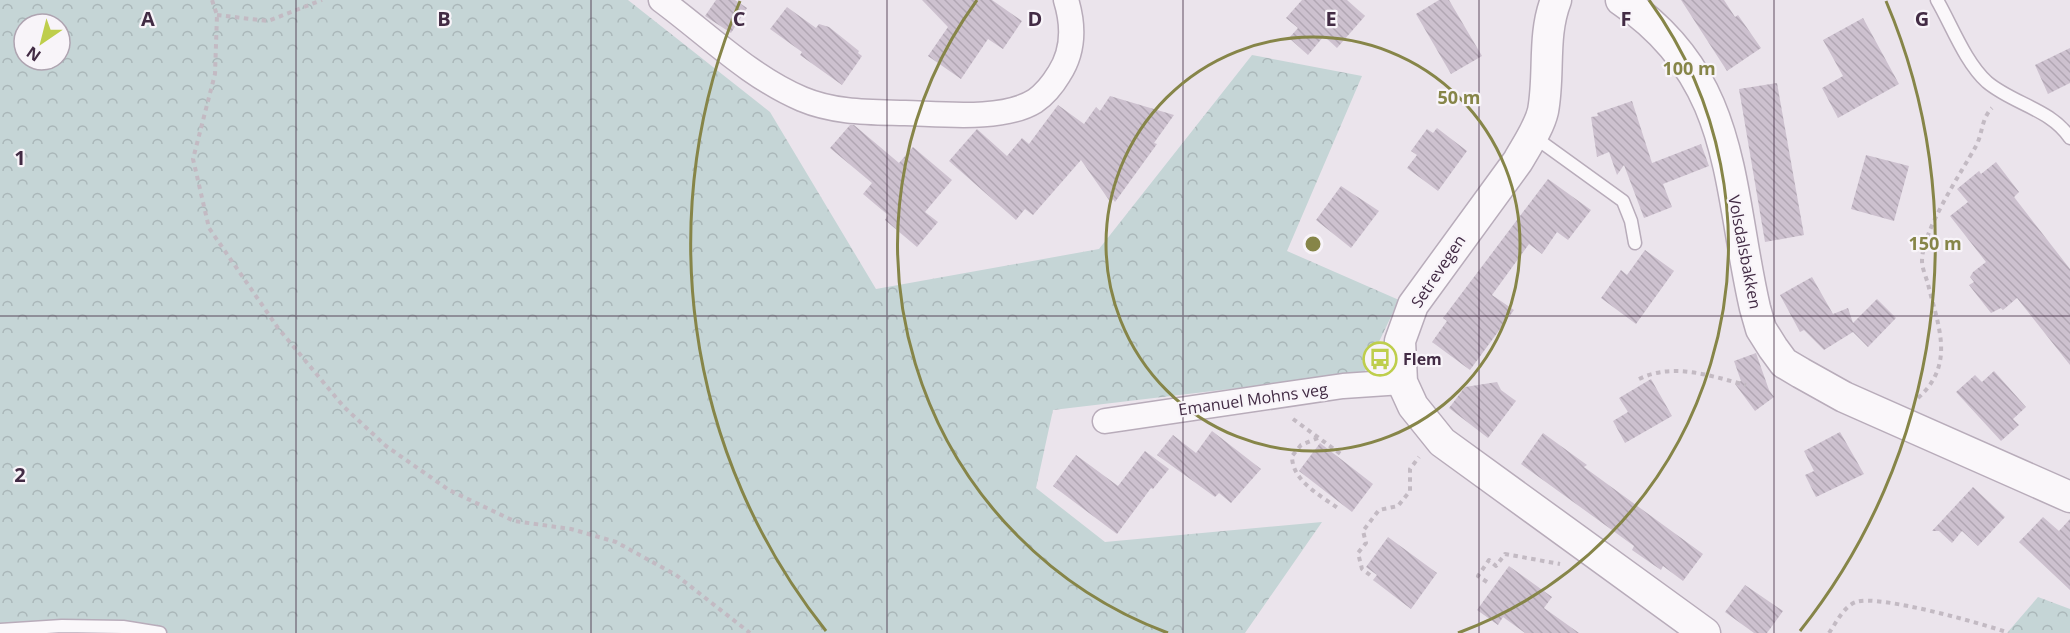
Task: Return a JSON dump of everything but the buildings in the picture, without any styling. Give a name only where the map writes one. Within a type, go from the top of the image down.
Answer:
[{"type":"street","points":[[661,0],[764,79],[804,100],[831,108],[922,114],[994,113],[1023,107],[1036,100],[1051,86],[1070,52],[1072,35],[1066,0]]},
{"type":"street","name":"Setrevegen","points":[[1556,0],[1547,39],[1542,112],[1533,135],[1518,161],[1413,305],[1400,341],[1402,382],[1413,406],[1442,442],[1705,633]]},
{"type":"street","name":"Volsdalsbakken","points":[[1621,0],[1657,27],[1679,51],[1705,90],[1716,118],[1729,167],[1755,308],[1761,329],[1785,363],[1844,397],[2070,497]]},
{"type":"street","name":"Emanuel Mohns veg","points":[[1105,421],[1288,394],[1402,382]]},
{"type":"lane","points":[[1937,0],[1977,72],[1989,84],[2065,122],[2070,138]]},
{"type":"lane","points":[[1533,135],[1623,201],[1631,221],[1635,243]]},
{"type":"lane","points":[[0,630],[123,627],[160,633]]},
{"type":"path","points":[[212,0],[217,15],[215,74],[193,159],[209,228],[278,328],[344,407],[386,446],[449,490],[514,521],[571,529],[616,542],[675,575],[750,633]]},
{"type":"path","points":[[217,15],[268,21],[322,0]]},
{"type":"path","points":[[1911,399],[1919,398],[1937,373],[1943,356],[1939,329],[1922,262],[1925,247],[1945,198],[1978,143],[1984,117],[1991,109],[1997,108]]},
{"type":"path","points":[[1639,379],[1654,371],[1667,369],[1692,372],[1746,385]]},
{"type":"path","points":[[1288,394],[1288,415],[1342,455]]},
{"type":"path","points":[[1318,438],[1301,445],[1292,456],[1293,470],[1298,477],[1339,509]]},
{"type":"path","points":[[1370,575],[1362,569],[1358,553],[1366,543],[1363,531],[1379,510],[1398,506],[1410,491],[1410,469],[1425,448]]},
{"type":"path","points":[[1487,582],[1478,576],[1489,560],[1496,566],[1505,554],[1572,567],[1589,549]]},
{"type":"path","points":[[1829,633],[1845,610],[1856,602],[1881,600],[2009,633]]},
{"type":"green space","points":[[0,0],[628,0],[770,112],[876,289],[1099,249],[1252,55],[1362,76],[1287,251],[1399,300],[1364,373],[1053,410],[1036,488],[1105,542],[1322,522],[1245,633],[0,633]]},
{"type":"green space","points":[[2038,597],[2070,609],[2070,633],[2007,633]]},
{"type":"place","name":"Flem","points":[[1380,359]]}]
